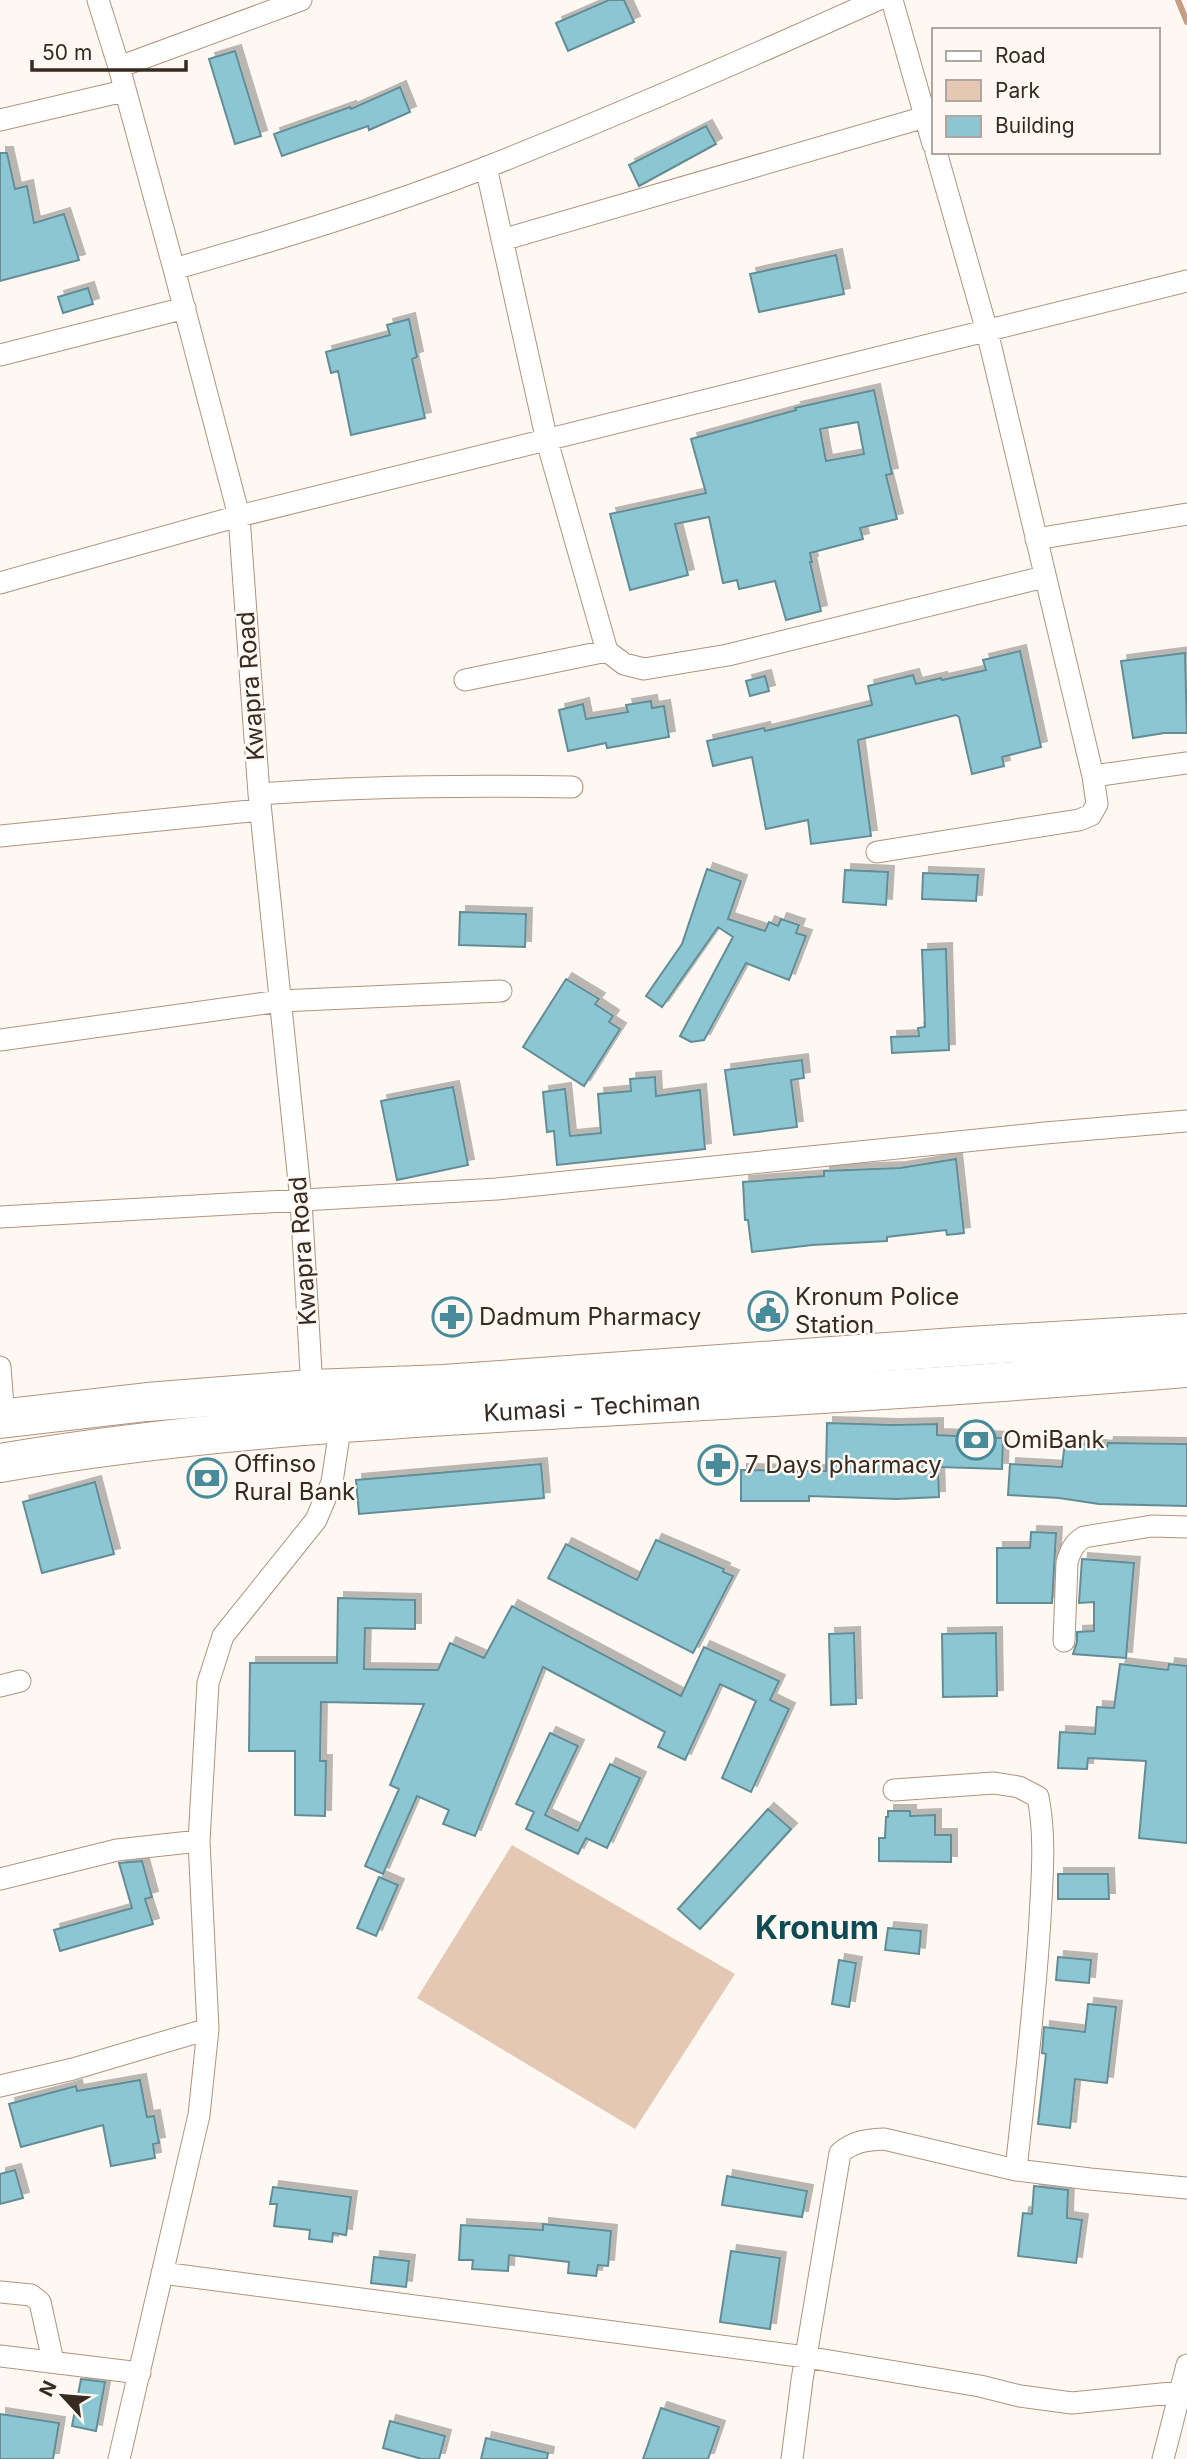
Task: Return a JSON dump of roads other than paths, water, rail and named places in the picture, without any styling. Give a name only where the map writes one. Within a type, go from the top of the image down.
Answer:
[{"type":"highway","points":[[2,1419],[147,1402],[312,1389],[444,1384],[1187,1333]]},
{"type":"highway","name":"Kumasi - Techiman","points":[[0,1462],[101,1446],[341,1422],[968,1386],[1187,1368]]},
{"type":"street","name":"Kwapra Road","points":[[97,0],[119,68],[239,516],[259,802],[301,1201],[312,1389]]},
{"type":"street","points":[[119,68],[301,0]]},
{"type":"street","points":[[174,269],[334,220],[486,167],[877,0]]},
{"type":"street","points":[[892,0],[932,140]]},
{"type":"street","points":[[0,120],[124,91]]},
{"type":"street","points":[[502,240],[926,117]]},
{"type":"street","points":[[877,852],[1079,820],[1091,815],[1097,804],[1093,776],[987,331],[937,154]]},
{"type":"street","points":[[486,167],[547,441],[607,651],[624,664],[644,670],[728,655],[1044,577]]},
{"type":"street","points":[[0,583],[239,516],[1187,281]]},
{"type":"street","points":[[0,355],[184,308]]},
{"type":"street","points":[[1036,539],[1187,514]]},
{"type":"street","points":[[465,680],[607,651]]},
{"type":"street","points":[[1093,776],[1187,762]]},
{"type":"street","points":[[0,836],[259,802],[338,788],[572,787]]},
{"type":"street","points":[[0,1040],[280,1002],[501,991]]},
{"type":"street","points":[[0,1217],[497,1189],[1187,1121]]},
{"type":"street","points":[[0,1367],[2,1419]]},
{"type":"street","points":[[119,2459],[199,2115],[208,2029],[199,1841],[208,1683],[223,1636],[316,1520],[332,1482],[341,1422]]},
{"type":"street","points":[[1064,1641],[1067,1563],[1078,1541],[1084,1537],[1152,1526],[1187,1527]]},
{"type":"street","points":[[894,1790],[994,1783],[1019,1787],[1038,1797],[1043,1822],[1043,1847],[1035,1996],[1016,2170]]},
{"type":"street","points":[[0,1879],[117,1850],[199,1841]]},
{"type":"street","points":[[2,2079],[73,2069],[208,2029]]},
{"type":"street","points":[[792,2459],[840,2153],[851,2144],[884,2138],[1016,2170],[1187,2188]]},
{"type":"street","points":[[162,2273],[806,2357],[1072,2403],[1181,2392]]},
{"type":"street","points":[[0,2292],[32,2295],[40,2302],[53,2361]]},
{"type":"street","points":[[0,2356],[140,2373]]},
{"type":"street","points":[[1163,2459],[1187,2365]]},
{"type":"waterway","points":[[1178,0],[1187,22]]},
{"type":"place","name":"Kronum Police Station","points":[[768,1311]]},
{"type":"place","name":"Dadmum Pharmacy","points":[[452,1317]]},
{"type":"place","name":"OmiBank","points":[[976,1440]]},
{"type":"place","name":"7 Days pharmacy","points":[[718,1465]]},
{"type":"place","name":"Offinso Rural Bank","points":[[207,1478]]},
{"type":"district","name":"Kronum","points":[[817,1928]]}]
